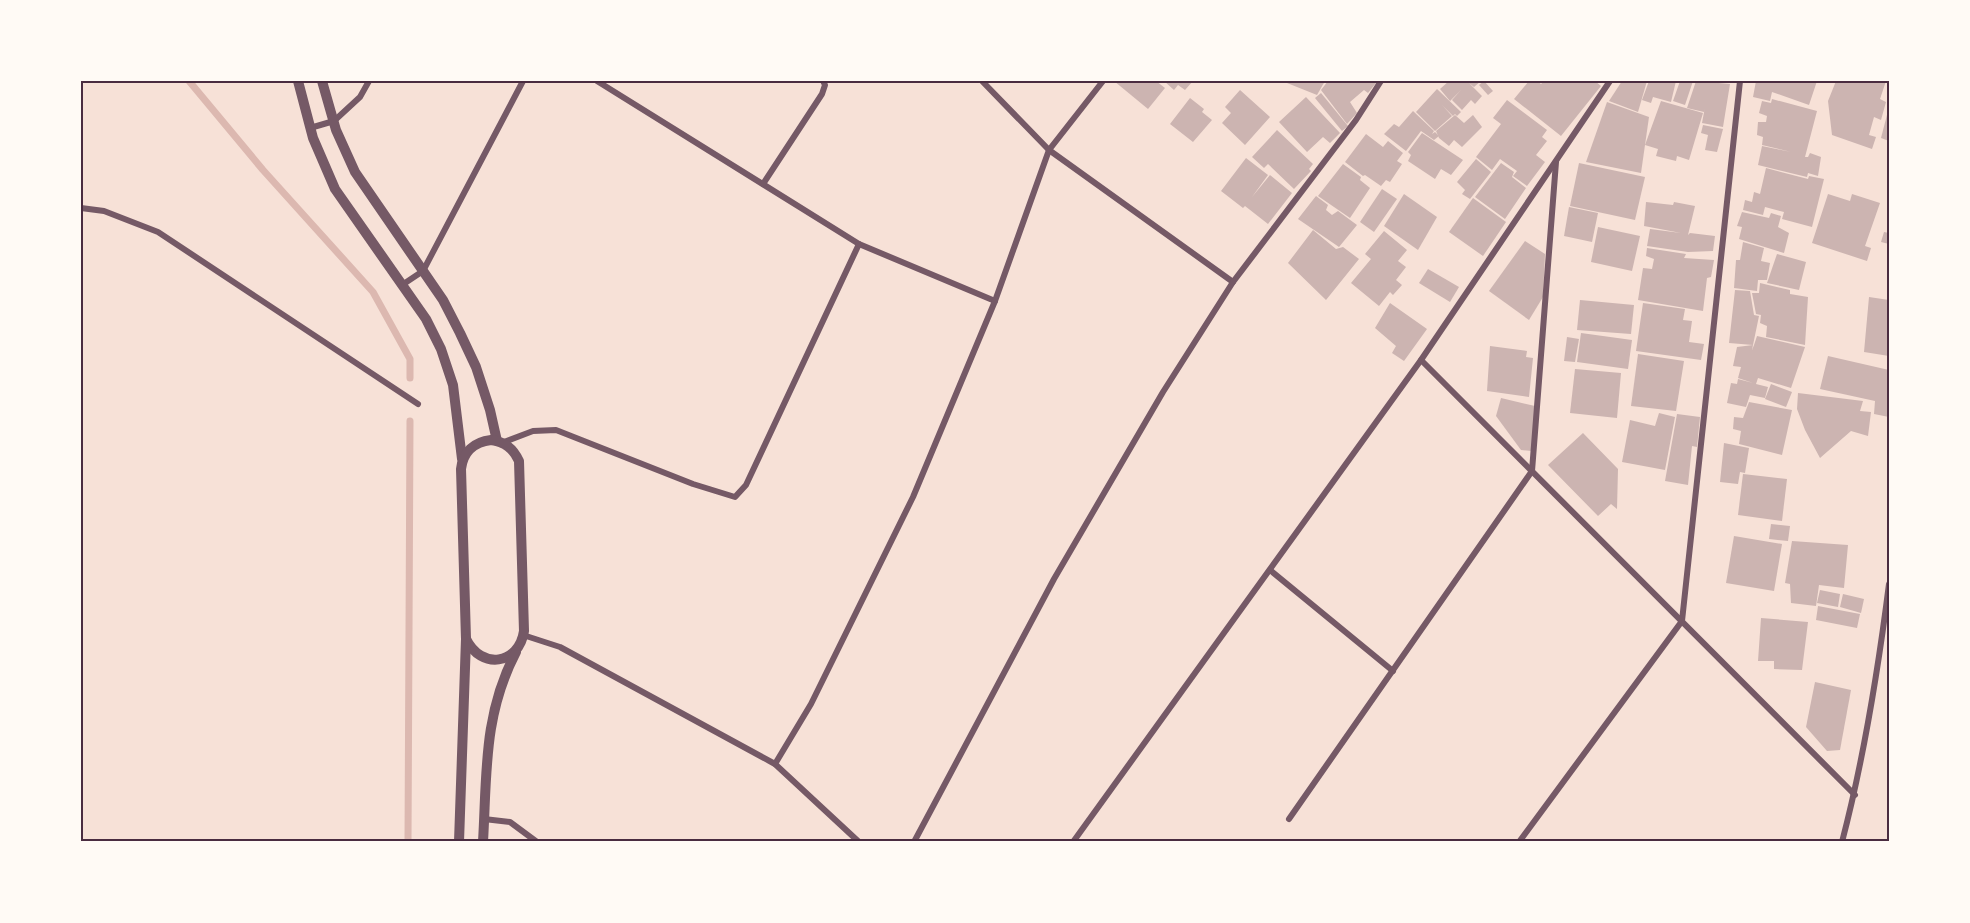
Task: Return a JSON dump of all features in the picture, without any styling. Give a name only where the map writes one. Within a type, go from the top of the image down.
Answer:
[{"type":"street","points":[[298,81],[310,128],[335,189],[426,319],[441,349],[453,385],[462,460],[466,639],[459,842]]},
{"type":"street","points":[[322,81],[334,121],[355,172],[443,300],[476,368],[501,442],[515,452],[520,470],[523,635],[506,671],[489,732],[483,842]]},
{"type":"street","points":[[310,128],[334,121],[360,97],[369,81]]},
{"type":"street","points":[[402,285],[423,271],[523,81]]},
{"type":"street","points":[[597,81],[859,244],[995,301]]},
{"type":"street","points":[[764,184],[822,94],[825,85],[823,81]]},
{"type":"street","points":[[982,81],[1050,150],[1233,282]]},
{"type":"street","points":[[775,764],[811,704],[913,497],[995,301],[1050,150],[1103,81]]},
{"type":"street","points":[[914,842],[1054,579],[1163,392],[1233,282],[1356,120],[1381,81]]},
{"type":"street","points":[[1074,842],[1421,360],[1610,81]]},
{"type":"street","points":[[1519,842],[1682,621],[1740,81]]},
{"type":"street","points":[[1289,819],[1532,471],[1556,160]]},
{"type":"street","points":[[81,208],[105,211],[158,232],[418,404]]},
{"type":"street","points":[[462,460],[474,445],[482,441],[501,442],[533,431],[556,430],[693,484],[735,497],[741,493],[750,477],[859,244]]},
{"type":"street","points":[[1421,360],[1855,795]]},
{"type":"street","points":[[1270,570],[1392,670]]},
{"type":"street","points":[[1842,842],[1855,795],[1886,640],[1889,584]]},
{"type":"street","points":[[523,635],[560,647],[775,764],[859,842]]},
{"type":"street","points":[[466,639],[476,654],[484,658],[503,659],[518,648]]},
{"type":"street","points":[[484,819],[510,822],[537,842]]},
{"type":"building","points":[[1114,81],[1156,81],[1165,88],[1148,109]]},
{"type":"building","points":[[1164,81],[1193,81],[1185,90],[1178,85],[1174,90]]},
{"type":"building","points":[[1282,81],[1325,81],[1317,95]]},
{"type":"building","points":[[1328,81],[1374,81],[1376,83],[1368,93],[1364,90],[1350,102],[1357,113],[1347,124],[1321,90]]},
{"type":"building","points":[[1449,81],[1481,81],[1474,87],[1469,83],[1482,96],[1475,104],[1471,100],[1462,110],[1452,100],[1461,90],[1450,101],[1440,89]]},
{"type":"building","points":[[1484,81],[1493,91],[1488,95],[1479,85]]},
{"type":"building","points":[[1529,81],[1537,81],[1541,84],[1544,81],[1595,81],[1601,86],[1561,136],[1514,99]]},
{"type":"building","points":[[1622,81],[1647,81],[1638,112],[1609,101]]},
{"type":"building","points":[[1649,81],[1676,81],[1671,102],[1653,97],[1651,103],[1642,100]]},
{"type":"building","points":[[1680,81],[1693,81],[1685,105],[1673,101]]},
{"type":"building","points":[[1696,81],[1730,84],[1723,127],[1702,123],[1705,107],[1704,112],[1687,108]]},
{"type":"building","points":[[1756,81],[1817,81],[1809,105],[1772,92],[1770,101],[1753,97]]},
{"type":"building","points":[[1836,81],[1886,81],[1880,99],[1886,102],[1881,120],[1874,117],[1869,135],[1876,137],[1872,149],[1832,135],[1828,101]]},
{"type":"building","points":[[1437,89],[1461,112],[1453,116],[1442,105],[1452,116],[1435,131],[1416,112]]},
{"type":"building","points":[[1240,90],[1270,117],[1245,145],[1222,123],[1231,113],[1225,107]]},
{"type":"building","points":[[1321,93],[1348,126],[1342,131],[1315,98]]},
{"type":"building","points":[[1306,97],[1340,133],[1330,143],[1323,137],[1307,152],[1279,122]]},
{"type":"building","points":[[1190,98],[1204,109],[1202,112],[1212,120],[1193,142],[1170,124]]},
{"type":"building","points":[[1772,99],[1817,111],[1805,157],[1808,157],[1810,153],[1821,157],[1818,176],[1808,173],[1807,177],[1758,165],[1762,146],[1791,152],[1762,145],[1763,137],[1757,135],[1758,122],[1766,122],[1767,116],[1759,113],[1762,101],[1771,103]]},
{"type":"building","points":[[1507,100],[1547,130],[1542,137],[1547,141],[1536,155],[1545,162],[1527,186],[1513,176],[1517,171],[1500,159],[1492,170],[1476,157],[1501,124],[1493,118]]},
{"type":"building","points":[[1661,101],[1703,113],[1689,160],[1677,156],[1676,161],[1656,156],[1658,149],[1645,145]]},
{"type":"building","points":[[1607,102],[1649,117],[1641,173],[1586,162]]},
{"type":"building","points":[[1413,111],[1434,131],[1432,134],[1435,132],[1439,136],[1434,140],[1421,131],[1406,151],[1384,134],[1394,124],[1399,127]]},
{"type":"building","points":[[1889,111],[1889,141],[1881,138]]},
{"type":"building","points":[[1455,115],[1464,123],[1473,115],[1482,127],[1462,147],[1454,140],[1449,146],[1439,138],[1436,131]]},
{"type":"building","points":[[1703,125],[1723,129],[1717,152],[1705,150],[1708,135],[1701,133]]},
{"type":"building","points":[[1277,130],[1313,164],[1309,169],[1311,171],[1294,189],[1268,164],[1264,168],[1252,157]]},
{"type":"building","points":[[1422,133],[1463,160],[1451,175],[1441,169],[1435,179],[1408,161],[1411,155],[1408,152]]},
{"type":"building","points":[[1366,134],[1383,147],[1388,141],[1403,153],[1397,161],[1402,164],[1390,182],[1386,180],[1381,186],[1345,162]]},
{"type":"building","points":[[1246,158],[1268,175],[1252,197],[1270,175],[1292,193],[1268,224],[1221,191]]},
{"type":"building","points":[[1476,159],[1491,172],[1470,199],[1462,194],[1465,190],[1457,182]]},
{"type":"building","points":[[1501,163],[1514,172],[1512,177],[1526,188],[1505,219],[1475,197]]},
{"type":"building","points":[[1579,163],[1645,177],[1635,220],[1570,206]]},
{"type":"building","points":[[1343,164],[1361,177],[1360,180],[1370,188],[1350,218],[1318,196]]},
{"type":"building","points":[[1766,168],[1808,179],[1809,176],[1824,179],[1812,227],[1782,219],[1784,212],[1765,207],[1763,215],[1743,210],[1745,200],[1752,202],[1754,192],[1760,194]]},
{"type":"building","points":[[1382,189],[1397,199],[1374,232],[1360,222]]},
{"type":"building","points":[[1404,194],[1437,217],[1418,250],[1384,226]]},
{"type":"building","points":[[1828,194],[1850,201],[1852,194],[1880,203],[1865,246],[1871,248],[1867,261],[1812,243]]},
{"type":"building","points":[[1316,196],[1328,205],[1326,210],[1332,215],[1338,211],[1357,225],[1339,247],[1298,219]]},
{"type":"building","points":[[1473,198],[1506,222],[1483,256],[1449,232]]},
{"type":"building","points":[[1646,202],[1673,205],[1674,202],[1695,206],[1688,235],[1690,233],[1715,236],[1713,251],[1688,252],[1647,246],[1650,229],[1681,233],[1644,226]]},
{"type":"building","points":[[1569,207],[1598,213],[1592,242],[1564,236]]},
{"type":"building","points":[[1742,212],[1769,218],[1771,213],[1781,216],[1778,227],[1789,233],[1784,253],[1739,239],[1742,227],[1737,226]]},
{"type":"building","points":[[1598,227],[1640,236],[1632,271],[1591,262]]},
{"type":"building","points":[[1313,230],[1336,249],[1343,247],[1359,259],[1326,300],[1288,263]]},
{"type":"building","points":[[1384,231],[1407,250],[1398,261],[1406,267],[1396,280],[1402,285],[1393,295],[1390,292],[1379,306],[1351,283],[1371,259],[1365,254]]},
{"type":"building","points":[[1884,232],[1889,233],[1889,244],[1881,242]]},
{"type":"building","points":[[1525,241],[1545,254],[1543,297],[1529,320],[1489,291]]},
{"type":"building","points":[[1743,242],[1764,248],[1761,261],[1770,263],[1767,280],[1758,280],[1757,291],[1734,288],[1736,260],[1740,260]]},
{"type":"building","points":[[1647,248],[1686,254],[1684,258],[1714,260],[1711,277],[1707,278],[1703,311],[1638,300],[1643,268],[1652,269],[1654,259],[1646,256]]},
{"type":"building","points":[[1777,254],[1806,262],[1799,290],[1767,283]]},
{"type":"building","points":[[1428,269],[1459,287],[1450,302],[1419,283]]},
{"type":"building","points":[[1760,283],[1790,290],[1790,294],[1808,297],[1805,345],[1766,337],[1767,326],[1760,323],[1761,315],[1756,314],[1752,293],[1759,293]]},
{"type":"building","points":[[1735,290],[1750,291],[1754,315],[1759,316],[1753,345],[1729,343]]},
{"type":"building","points":[[1869,297],[1889,300],[1889,356],[1864,352]]},
{"type":"building","points":[[1580,300],[1634,305],[1631,334],[1577,330]]},
{"type":"building","points":[[1390,303],[1427,329],[1404,361],[1392,353],[1396,346],[1375,328]]},
{"type":"building","points":[[1643,303],[1685,309],[1683,320],[1692,321],[1689,342],[1704,344],[1701,360],[1636,351]]},
{"type":"building","points":[[1581,333],[1632,340],[1628,369],[1577,362]]},
{"type":"building","points":[[1757,336],[1805,347],[1791,388],[1758,378],[1756,384],[1768,387],[1765,398],[1750,395],[1746,407],[1727,403],[1731,383],[1737,384],[1738,379],[1753,383],[1738,378],[1741,367],[1733,366],[1737,347],[1753,345],[1752,350]]},
{"type":"building","points":[[1567,337],[1579,339],[1575,362],[1564,361]]},
{"type":"building","points":[[1490,346],[1527,351],[1526,357],[1533,358],[1529,397],[1487,391]]},
{"type":"building","points":[[1638,354],[1684,361],[1676,411],[1631,406]]},
{"type":"building","points":[[1828,356],[1889,370],[1889,417],[1874,414],[1875,401],[1820,389]]},
{"type":"building","points":[[1575,369],[1621,373],[1617,418],[1570,413]]},
{"type":"building","points":[[1771,384],[1792,392],[1786,407],[1765,399]]},
{"type":"building","points":[[1798,393],[1863,401],[1860,411],[1871,412],[1868,436],[1851,431],[1820,458],[1797,409]]},
{"type":"building","points":[[1501,398],[1535,406],[1532,451],[1521,450],[1496,416]]},
{"type":"building","points":[[1749,402],[1792,410],[1782,455],[1739,444],[1741,431],[1733,429],[1734,417],[1743,418]]},
{"type":"building","points":[[1659,413],[1675,417],[1665,470],[1622,462],[1630,420],[1655,426]]},
{"type":"building","points":[[1677,414],[1700,417],[1697,447],[1692,446],[1688,485],[1665,481]]},
{"type":"building","points":[[1583,433],[1618,469],[1617,509],[1611,504],[1598,516],[1548,465]]},
{"type":"building","points":[[1724,443],[1749,448],[1745,473],[1740,472],[1738,484],[1720,482]]},
{"type":"building","points":[[1743,474],[1787,479],[1782,521],[1738,515]]},
{"type":"building","points":[[1771,524],[1790,526],[1788,541],[1769,539]]},
{"type":"building","points":[[1734,536],[1782,544],[1774,591],[1726,583]]},
{"type":"building","points":[[1792,541],[1848,545],[1844,588],[1819,585],[1816,606],[1791,603],[1790,584],[1785,583]]},
{"type":"building","points":[[1820,590],[1840,594],[1838,607],[1817,603]]},
{"type":"building","points":[[1843,594],[1864,599],[1861,613],[1840,607]]},
{"type":"building","points":[[1818,606],[1860,614],[1857,628],[1816,620]]},
{"type":"building","points":[[1761,618],[1808,622],[1802,670],[1774,669],[1774,661],[1758,661]]},
{"type":"building","points":[[1815,682],[1851,690],[1840,750],[1827,751],[1806,727]]},
{"type":"waterway","points":[[189,81],[263,170],[373,292],[410,359],[410,378]]},
{"type":"waterway","points":[[408,842],[410,421]]}]
